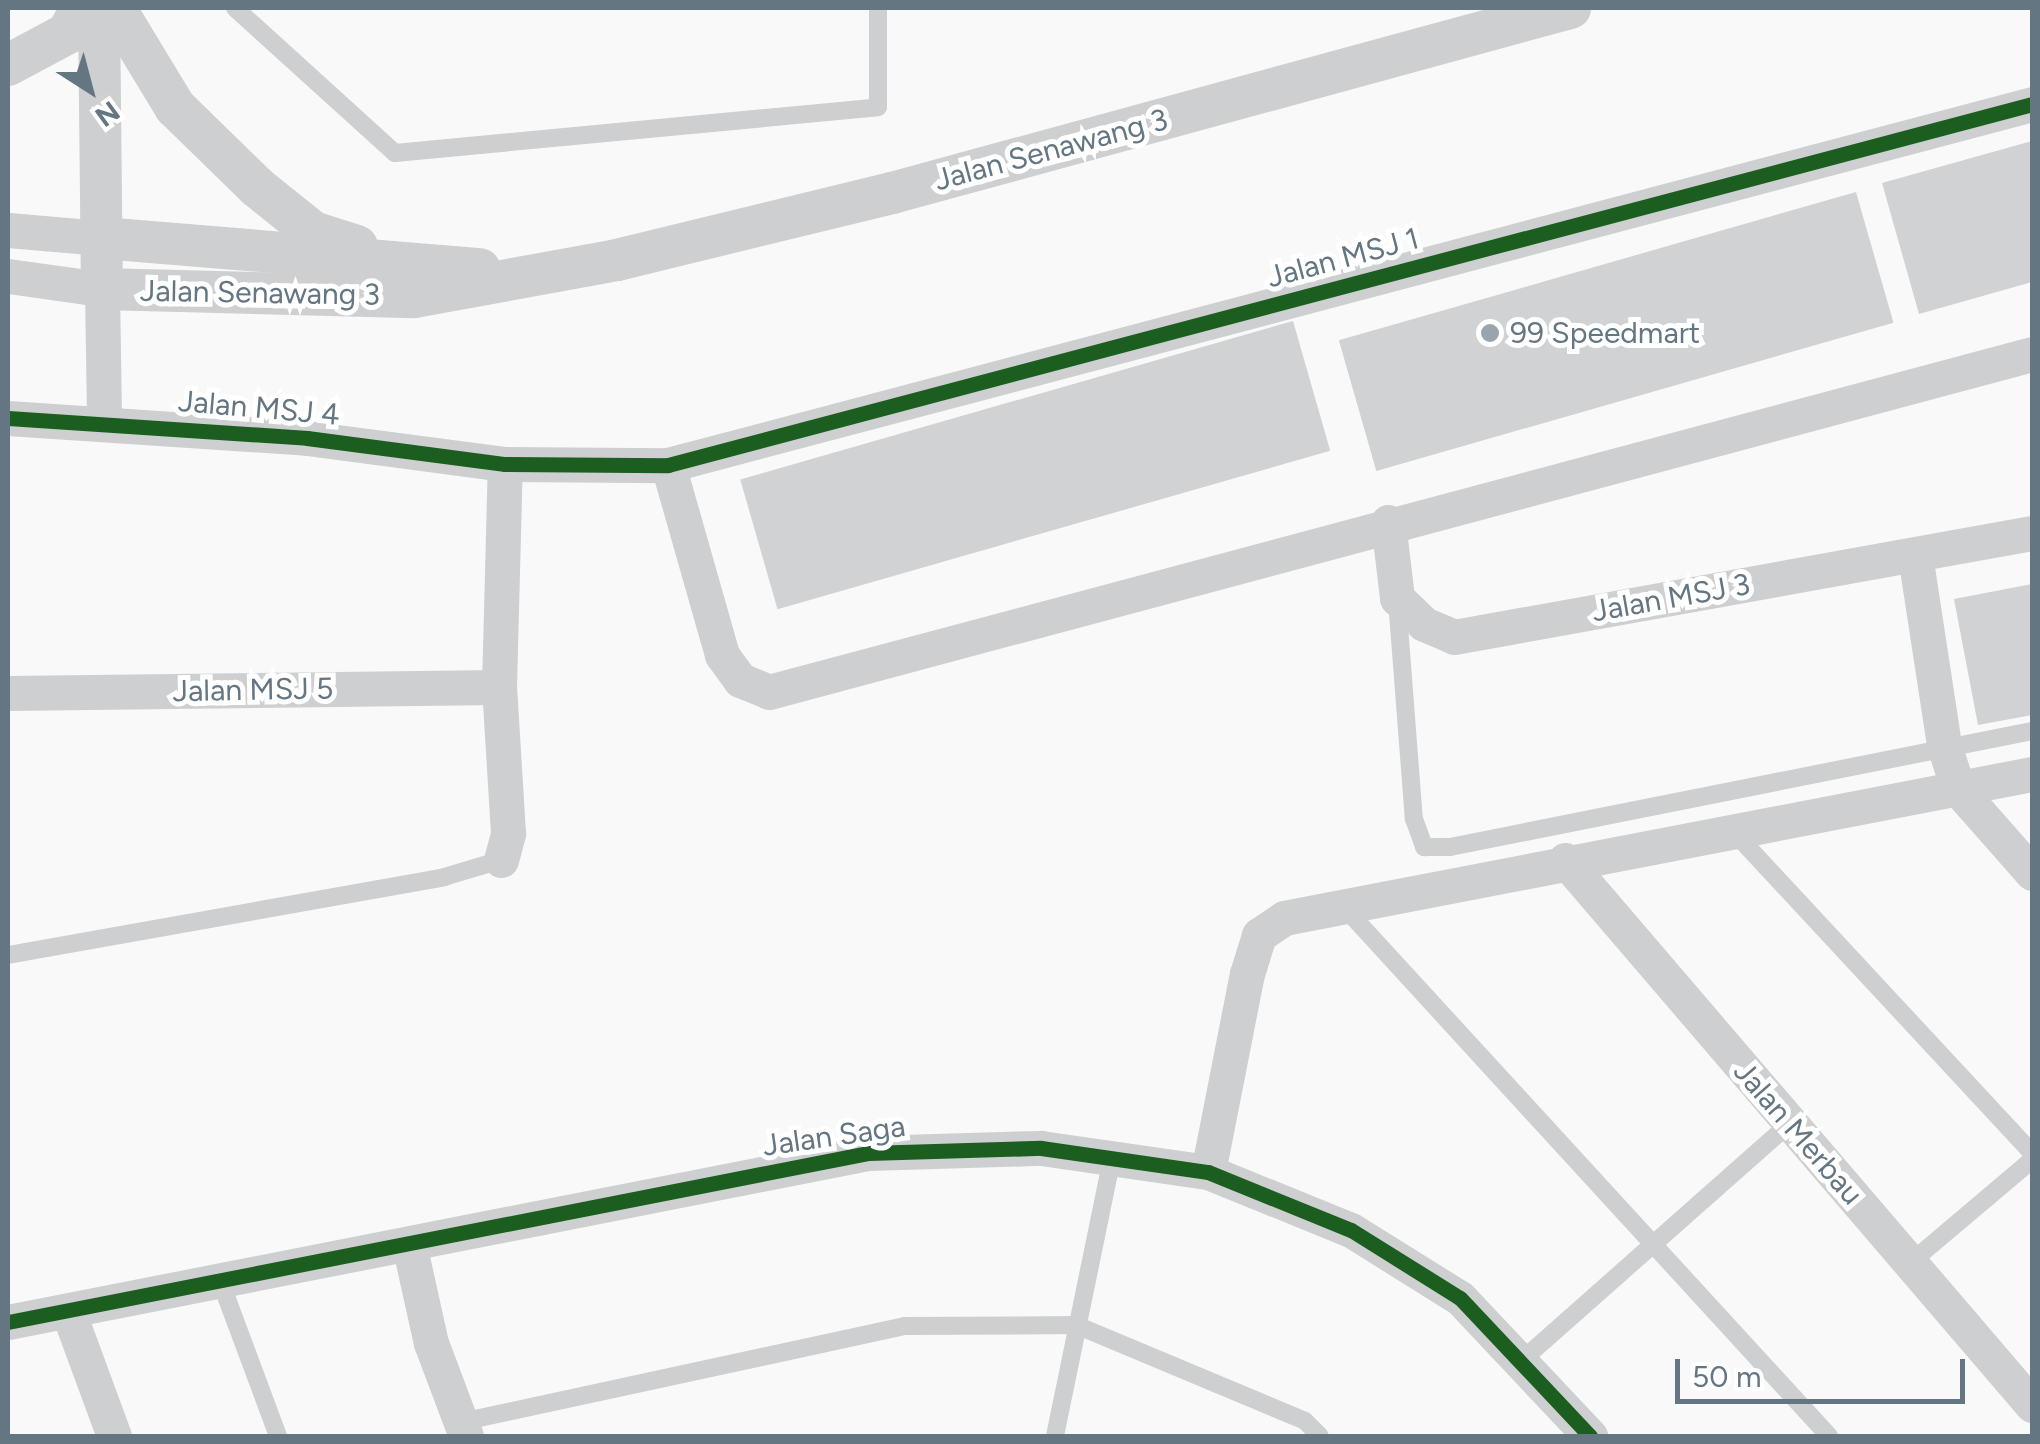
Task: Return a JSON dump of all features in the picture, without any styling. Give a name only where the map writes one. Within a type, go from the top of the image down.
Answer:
[{"type":"street","points":[[8,64],[68,32],[81,8]]},
{"type":"street","name":"Jalan Senawang 3","points":[[99,8],[102,290],[414,297],[528,276],[892,193],[1570,8]]},
{"type":"street","points":[[115,8],[176,106],[257,186],[313,232],[415,264]]},
{"type":"street","name":"Jalan MSJ 1","points":[[505,464],[668,466],[2032,104]]},
{"type":"street","points":[[8,230],[102,238]]},
{"type":"street","name":"Jalan Senawang 3","points":[[102,238],[528,276]]},
{"type":"street","points":[[8,276],[102,290],[104,422]]},
{"type":"street","points":[[668,466],[722,655],[740,680],[769,692],[1388,522],[2032,354]]},
{"type":"street","name":"Jalan MSJ 4","points":[[8,418],[306,438],[505,464]]},
{"type":"street","points":[[501,860],[508,832],[500,687],[505,464]]},
{"type":"street","points":[[1388,522],[1397,598]]},
{"type":"street","name":"Jalan MSJ 3","points":[[1397,598],[1424,624],[1454,637],[2032,533]]},
{"type":"street","points":[[1915,555],[1944,745],[1958,789],[2032,873]]},
{"type":"street","name":"Jalan MSJ 5","points":[[8,693],[500,687]]},
{"type":"street","points":[[1208,1172],[1259,934],[1284,918],[1564,860],[2032,774]]},
{"type":"street","name":"Jalan Merbau","points":[[1564,860],[2032,1405]]},
{"type":"street","name":"Jalan Saga","points":[[8,1322],[868,1153],[1041,1148],[1208,1172],[1351,1230],[1460,1298],[1590,1436]]},
{"type":"street","points":[[409,1244],[431,1344],[463,1429]]},
{"type":"street","points":[[68,1311],[114,1436]]},
{"type":"lane","points":[[235,8],[395,152],[878,107],[878,8]]},
{"type":"lane","points":[[1397,598],[1414,819],[1424,846],[1450,847],[1944,745],[2032,731]]},
{"type":"lane","points":[[1732,829],[2032,1157],[1910,1263]]},
{"type":"lane","points":[[8,955],[444,877],[501,860]]},
{"type":"lane","points":[[1342,904],[1828,1436]]},
{"type":"lane","points":[[1520,1362],[1790,1123]]},
{"type":"lane","points":[[1055,1436],[1112,1158]]},
{"type":"lane","points":[[220,1280],[278,1436]]},
{"type":"lane","points":[[463,1429],[905,1326],[1076,1325],[1305,1421],[1320,1436]]},
{"type":"building","points":[[2032,141],[2032,282],[1919,314],[1882,183]]},
{"type":"building","points":[[1856,192],[1893,323],[1376,471],[1339,340]]},
{"type":"building","points":[[1293,321],[1330,451],[777,609],[740,479]]},
{"type":"building","points":[[2032,584],[2032,715],[1978,725],[1954,599]]},
{"type":"cycle path","points":[[8,418],[307,438],[505,464],[668,465],[2032,104]]},
{"type":"cycle path","points":[[8,1322],[868,1153],[1041,1148],[1208,1172],[1351,1230],[1460,1298],[1590,1436]]},
{"type":"place","name":"99 Speedmart","points":[[1490,333]]}]
